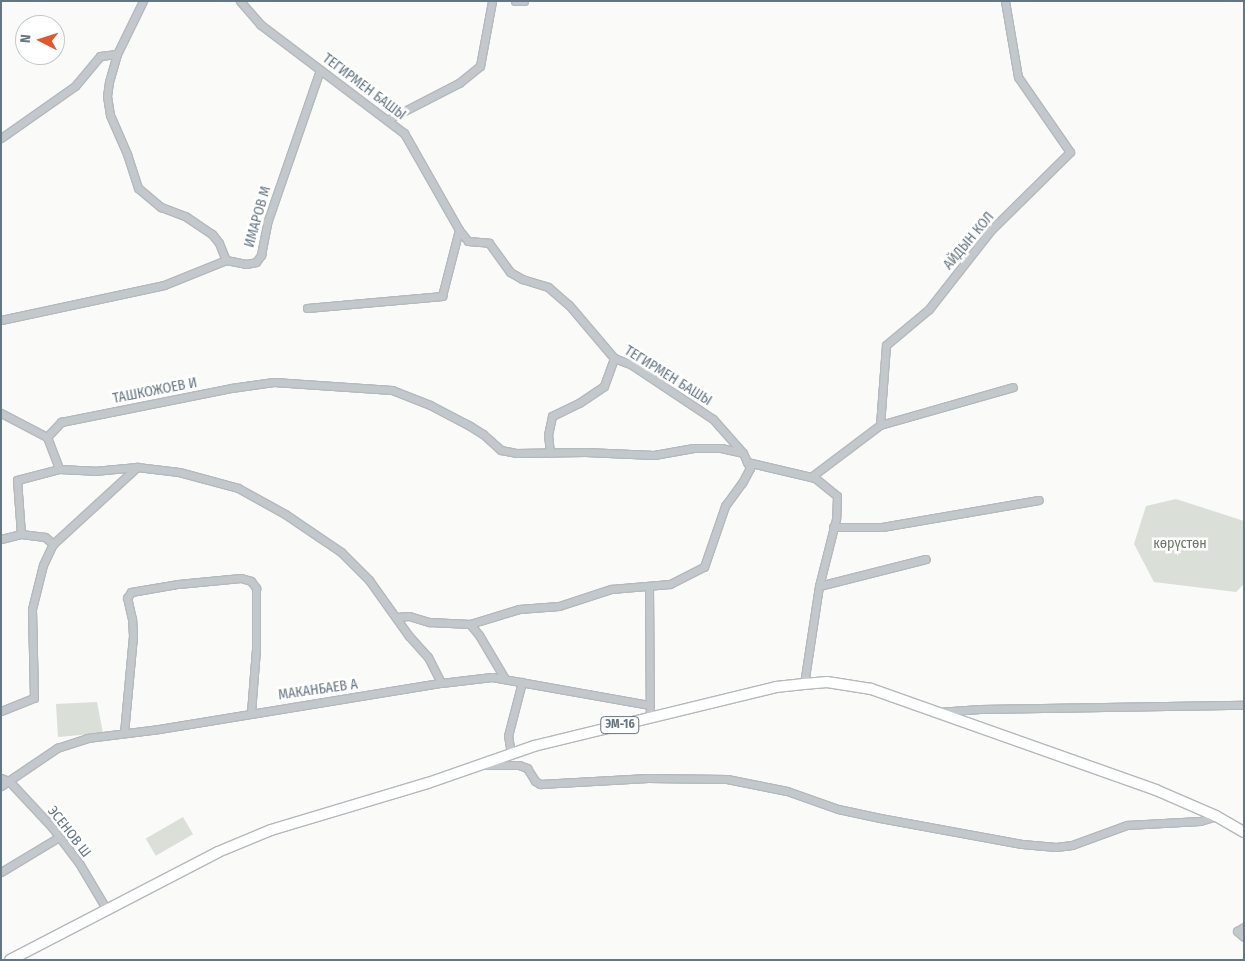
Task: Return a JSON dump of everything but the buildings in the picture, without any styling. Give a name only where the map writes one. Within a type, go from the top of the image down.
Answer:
[{"type":"highway","name":"ЭМ-16","points":[[10,960],[215,853],[271,830],[534,746],[776,687],[804,684],[827,682],[857,686],[936,712],[1156,790],[1216,816],[1244,832]]},
{"type":"street","points":[[143,1],[118,54],[109,82],[108,102],[110,115],[127,154],[138,188],[161,207],[198,223],[219,242],[226,260]]},
{"type":"street","name":"ТЕГИРМЕН БАШЫ","points":[[240,1],[261,25],[404,133],[459,230],[468,241],[489,243],[510,272],[522,279],[548,286],[569,305],[614,358],[632,365],[713,419],[743,453],[747,462]]},
{"type":"street","points":[[387,120],[459,83],[480,66],[492,1]]},
{"type":"street","points":[[514,1],[524,1]]},
{"type":"street","name":"АЙДЫН КОЛ","points":[[880,425],[886,345],[929,309],[991,230],[1070,152],[1018,77],[1005,1]]},
{"type":"street","points":[[1,138],[75,86],[100,56],[118,54]]},
{"type":"street","name":"ИМАРОВ М","points":[[1,320],[164,286],[226,260],[246,264],[256,262],[261,255],[267,223],[320,70]]},
{"type":"street","points":[[307,308],[442,296],[459,230]]},
{"type":"street","points":[[550,453],[548,435],[552,416],[579,403],[604,386],[614,358]]},
{"type":"street","name":"ТАШКОЖОЕВ И","points":[[47,437],[61,422],[231,388],[274,382],[392,390],[430,405],[470,426],[483,434],[501,450],[516,453],[654,456],[693,448],[721,448],[743,453]]},
{"type":"street","points":[[811,477],[880,425],[1013,387]]},
{"type":"street","points":[[1,414],[33,432],[47,437],[59,469]]},
{"type":"street","points":[[747,462],[811,477],[823,483],[837,496],[833,526],[819,586],[804,684]]},
{"type":"street","points":[[396,617],[410,616],[428,622],[470,624],[519,609],[559,606],[611,589],[670,584],[704,567],[725,506],[742,483],[750,468],[747,462]]},
{"type":"street","points":[[1,711],[34,698],[32,609],[43,565],[53,544],[137,467]]},
{"type":"street","points":[[21,534],[17,480],[59,469],[94,471],[137,467],[179,472],[238,488],[285,514],[341,552],[369,580],[409,636],[428,657],[441,683]]},
{"type":"street","points":[[833,526],[882,527],[1039,500]]},
{"type":"street","points":[[1,539],[21,534],[45,537],[53,544]]},
{"type":"street","points":[[819,586],[926,559]]},
{"type":"street","points":[[124,733],[133,636],[132,619],[127,598],[131,592],[178,584],[241,578],[251,581],[256,588],[256,649],[250,713]]},
{"type":"street","points":[[649,587],[650,718]]},
{"type":"street","points":[[470,624],[505,679]]},
{"type":"street","name":"МАКАНБАЕВ А","points":[[1,786],[5,780],[58,748],[86,738],[441,683],[492,677],[650,705]]},
{"type":"street","points":[[511,754],[508,736],[522,682]]},
{"type":"street","points":[[936,712],[980,709],[1244,705]]},
{"type":"street","points":[[479,765],[520,765],[527,768],[535,781],[540,784],[648,778],[727,779],[787,791],[838,809],[880,818],[1022,844],[1056,847],[1072,845],[1127,825],[1200,821],[1216,816]]},
{"type":"street","name":"ЭСЕНОВ Ш","points":[[5,780],[59,837],[79,863],[107,910]]},
{"type":"street","points":[[1,872],[59,837]]},
{"type":"street","points":[[1244,927],[1237,931],[1244,938]]},
{"type":"green space","name":"көрүстөн","points":[[1176,499],[1244,521],[1244,584],[1236,592],[1154,582],[1134,544],[1146,506]]},
{"type":"green space","points":[[97,702],[103,733],[58,737],[56,704]]},
{"type":"green space","points":[[183,817],[193,834],[156,856],[146,838]]}]
